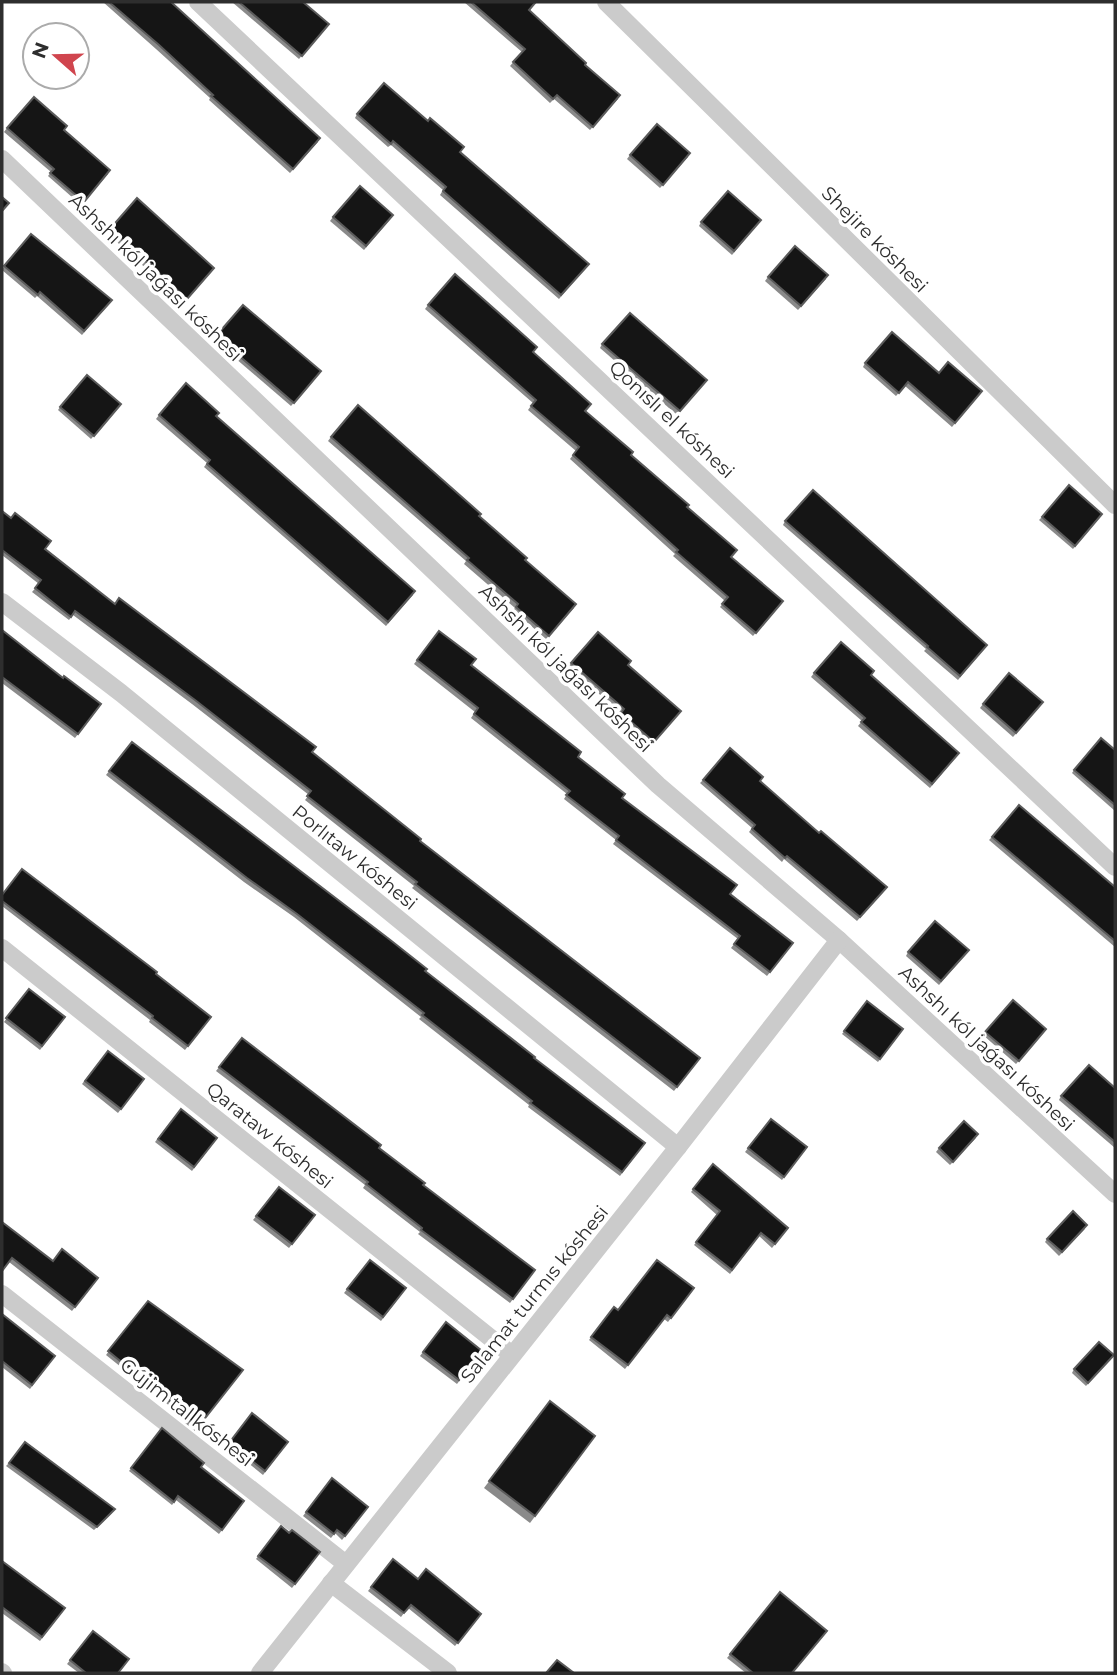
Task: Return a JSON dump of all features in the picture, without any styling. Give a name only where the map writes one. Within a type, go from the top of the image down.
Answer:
[{"type":"street","name":"Qonıslı el kóshesi","points":[[198,2],[1115,867]]},
{"type":"street","name":"Shejire kóshesi","points":[[606,2],[1115,505]]},
{"type":"street","name":"Ashshı kól jaǵası kóshesi","points":[[2,159],[658,785],[839,940],[1115,1194]]},
{"type":"street","name":"Porlıtaw kóshesi","points":[[2,602],[121,693],[678,1147]]},
{"type":"street","name":"Salamat turmıs kóshesi","points":[[260,1673],[839,940]]},
{"type":"street","name":"Qarataw kóshesi","points":[[2,948],[512,1355]]},
{"type":"street","name":"Gújim tal kóshesi","points":[[2,1294],[346,1564]]},
{"type":"street","points":[[331,1583],[448,1673]]},
{"type":"building","points":[[109,2],[171,2],[320,138],[293,169]]},
{"type":"building","points":[[239,2],[303,2],[329,24],[302,56]]},
{"type":"building","points":[[471,2],[534,2],[529,10],[620,95],[593,127],[557,95],[553,99],[513,62],[525,49]]},
{"type":"building","points":[[384,83],[428,121],[430,118],[464,147],[460,152],[589,264],[561,295],[443,191],[446,187],[357,114]]},
{"type":"building","points":[[34,97],[67,126],[64,130],[110,170],[84,202],[50,173],[54,169],[7,128]]},
{"type":"building","points":[[657,124],[690,153],[663,185],[630,155]]},
{"type":"building","points":[[360,186],[393,215],[366,246],[333,217]]},
{"type":"building","points":[[728,191],[761,220],[734,251],[701,222]]},
{"type":"building","points":[[2,197],[9,203],[2,211]]},
{"type":"building","points":[[137,198],[214,268],[187,299],[110,229]]},
{"type":"building","points":[[31,234],[112,300],[84,331],[40,292],[38,295],[4,266]]},
{"type":"building","points":[[795,246],[828,275],[801,306],[768,277]]},
{"type":"building","points":[[455,274],[537,347],[533,352],[591,404],[585,411],[633,452],[631,455],[737,550],[731,557],[783,601],[756,633],[722,604],[728,597],[573,455],[579,447],[531,406],[536,400],[428,305]]},
{"type":"building","points":[[243,305],[321,371],[294,403],[216,336]]},
{"type":"building","points":[[630,313],[707,380],[680,411],[602,344]]},
{"type":"building","points":[[892,332],[939,373],[948,362],[982,391],[955,423],[908,382],[899,393],[865,363]]},
{"type":"building","points":[[87,375],[121,404],[94,436],[60,407]]},
{"type":"building","points":[[186,383],[219,413],[216,416],[415,591],[388,622],[207,464],[210,460],[159,415]]},
{"type":"building","points":[[358,405],[481,514],[479,516],[527,558],[525,560],[576,604],[549,636],[516,607],[518,604],[467,560],[469,558],[331,437]]},
{"type":"building","points":[[1069,485],[1102,514],[1075,546],[1042,517]]},
{"type":"building","points":[[813,490],[987,645],[960,676],[785,521]]},
{"type":"building","points":[[2,511],[11,518],[15,513],[51,541],[45,549],[115,604],[119,598],[316,747],[312,752],[421,839],[420,841],[700,1058],[677,1087],[415,884],[417,882],[307,796],[311,791],[195,700],[75,611],[71,617],[35,588],[41,580],[2,550]]},
{"type":"building","points":[[2,630],[101,704],[78,734],[2,677]]},
{"type":"building","points":[[439,631],[476,659],[471,665],[581,752],[578,757],[625,794],[622,798],[737,885],[730,894],[793,943],[770,972],[734,944],[740,936],[616,840],[619,836],[566,795],[570,791],[474,714],[478,708],[417,660]]},
{"type":"building","points":[[598,632],[631,661],[628,665],[681,711],[654,742],[621,713],[624,709],[571,663]]},
{"type":"building","points":[[841,642],[874,671],[871,675],[959,753],[932,784],[861,722],[865,718],[814,673]]},
{"type":"building","points":[[1009,673],[1043,702],[1016,733],[983,704]]},
{"type":"building","points":[[1101,738],[1115,750],[1115,805],[1074,770]]},
{"type":"building","points":[[132,742],[389,939],[534,1058],[645,1143],[622,1172],[530,1103],[532,1101],[422,1015],[424,1013],[109,771]]},
{"type":"building","points":[[730,748],[763,777],[760,781],[819,833],[821,831],[887,887],[860,917],[787,856],[785,858],[752,829],[755,825],[703,780]]},
{"type":"building","points":[[1019,805],[1115,887],[1115,941],[992,837]]},
{"type":"building","points":[[22,869],[157,972],[156,974],[211,1017],[188,1046],[152,1018],[153,1016],[2,901],[2,895]]},
{"type":"building","points":[[935,921],[969,950],[941,981],[908,952]]},
{"type":"building","points":[[29,989],[65,1017],[42,1046],[6,1018]]},
{"type":"building","points":[[1013,1000],[1046,1029],[1019,1061],[985,1032]]},
{"type":"building","points":[[867,1001],[903,1029],[880,1059],[844,1031]]},
{"type":"building","points":[[242,1038],[381,1145],[379,1148],[425,1183],[423,1185],[535,1270],[513,1299],[421,1230],[422,1228],[366,1184],[368,1182],[219,1067]]},
{"type":"building","points":[[108,1051],[144,1079],[121,1109],[85,1081]]},
{"type":"building","points":[[1089,1065],[1115,1088],[1115,1142],[1061,1096]]},
{"type":"building","points":[[181,1109],[217,1138],[194,1167],[158,1139]]},
{"type":"building","points":[[771,1119],[807,1147],[784,1177],[748,1148]]},
{"type":"building","points":[[964,1121],[978,1134],[953,1162],[939,1148]]},
{"type":"building","points":[[713,1164],[788,1228],[775,1244],[761,1233],[732,1270],[696,1242],[720,1211],[693,1189]]},
{"type":"building","points":[[279,1187],[315,1215],[292,1244],[256,1216]]},
{"type":"building","points":[[1073,1211],[1087,1225],[1062,1252],[1047,1239]]},
{"type":"building","points":[[2,1222],[53,1261],[62,1249],[98,1278],[75,1307],[12,1258],[2,1271]]},
{"type":"building","points":[[370,1260],[406,1288],[383,1317],[347,1289]]},
{"type":"building","points":[[657,1260],[694,1288],[671,1318],[667,1315],[628,1365],[591,1337],[614,1307],[618,1310]]},
{"type":"building","points":[[148,1301],[243,1370],[198,1427],[108,1351]]},
{"type":"building","points":[[2,1314],[55,1356],[32,1385],[2,1361]]},
{"type":"building","points":[[446,1322],[482,1351],[459,1380],[423,1352]]},
{"type":"building","points":[[1099,1342],[1114,1355],[1088,1383],[1074,1369]]},
{"type":"building","points":[[550,1401],[595,1436],[535,1516],[489,1481]]},
{"type":"building","points":[[252,1413],[288,1442],[265,1471],[229,1443]]},
{"type":"building","points":[[162,1428],[204,1463],[201,1467],[244,1501],[222,1530],[178,1496],[174,1502],[131,1468]]},
{"type":"building","points":[[25,1442],[115,1509],[97,1527],[9,1463]]},
{"type":"building","points":[[332,1478],[368,1507],[345,1536],[337,1530],[334,1534],[306,1512]]},
{"type":"building","points":[[281,1526],[289,1533],[292,1530],[320,1552],[295,1584],[258,1556]]},
{"type":"building","points":[[393,1559],[418,1579],[426,1569],[481,1614],[458,1643],[411,1605],[404,1613],[371,1587]]},
{"type":"building","points":[[2,1561],[65,1608],[42,1637],[2,1607]]},
{"type":"building","points":[[780,1592],[827,1631],[792,1673],[753,1673],[730,1654]]},
{"type":"building","points":[[93,1631],[129,1659],[118,1673],[86,1673],[70,1660]]},
{"type":"building","points":[[557,1660],[574,1673],[546,1673]]}]
